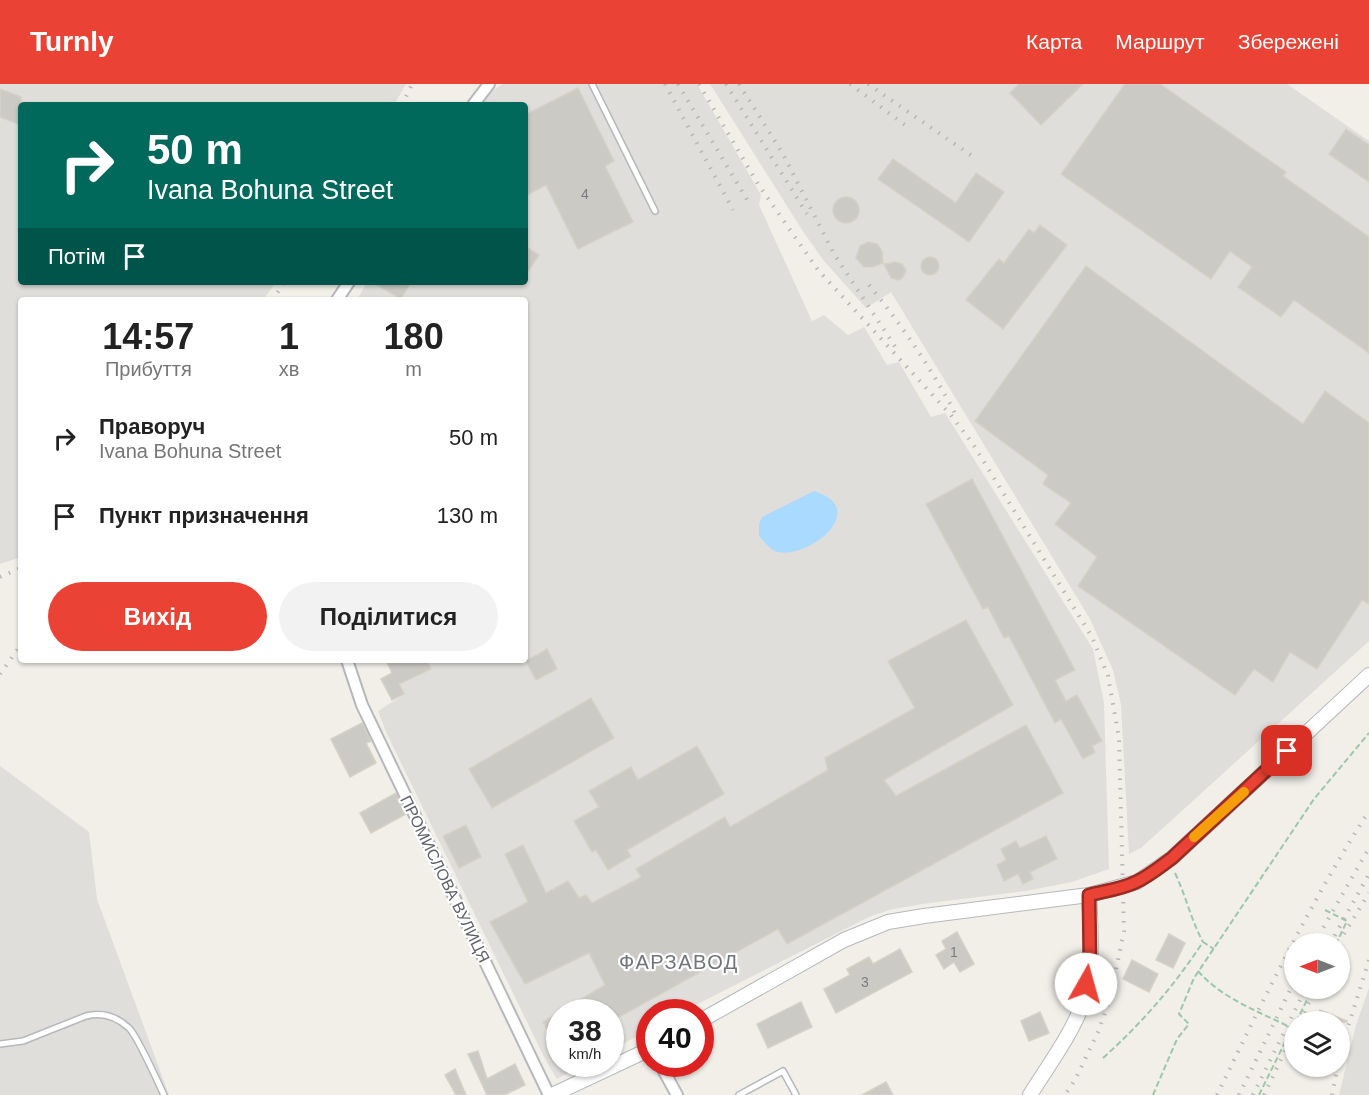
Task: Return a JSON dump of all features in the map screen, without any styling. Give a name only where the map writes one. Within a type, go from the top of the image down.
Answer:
[{"type":"street","points":[[476,102],[489,84]]},
{"type":"street","name":"ПРОМИСЛОВА ВУЛИЦЯ","points":[[348,663],[362,705],[551,1095]]},
{"type":"street","points":[[714,1013],[844,939],[888,922],[1089,895],[1137,882],[1168,861],[1369,675]]},
{"type":"street","points":[[1030,1095],[1083,1002],[1090,965],[1089,895]]},
{"type":"street","points":[[551,1095],[636,1056]]},
{"type":"street","points":[[667,1077],[677,1095]]},
{"type":"lane","points":[[592,84],[655,211]]},
{"type":"lane","points":[[0,1044],[23,1041],[97,1013],[108,1015],[130,1029],[164,1095]]},
{"type":"lane","points":[[739,1095],[783,1071],[796,1095]]},
{"type":"path","points":[[1153,1095],[1177,1039],[1189,1024],[1179,1014],[1198,971],[1314,799],[1369,733]]},
{"type":"path","points":[[1168,861],[1182,888],[1192,923],[1203,942],[1214,949]]},
{"type":"path","points":[[1325,910],[1347,921],[1341,933]]},
{"type":"path","points":[[1103,1058],[1158,1004],[1203,942]]},
{"type":"path","points":[[1198,971],[1209,985],[1284,1024]]},
{"type":"path","points":[[1259,1095],[1284,1046]]},
{"type":"shaded area","points":[[0,84],[406,84],[396,102],[18,102],[18,285],[274,285],[265,297],[18,297],[18,558],[0,564]]},
{"type":"shaded area","points":[[503,84],[697,84],[761,195],[759,205],[812,321],[824,315],[848,335],[864,327],[887,365],[899,362],[931,417],[945,413],[1093,649],[1104,703],[1109,869],[1072,882],[1026,891],[889,910],[869,917],[708,999],[636,999],[636,1037],[624,1043],[624,999],[546,999],[546,1061],[387,734],[378,711],[403,695],[387,663],[528,663],[528,297],[359,297],[365,285],[528,285],[528,102],[484,102],[490,92]]},
{"type":"shaded area","points":[[710,84],[1287,84],[1369,141],[1369,641],[1141,848],[1129,854],[1121,704],[1113,670],[1090,619],[891,292],[866,308],[824,261]]},
{"type":"shaded area","points":[[0,766],[89,832],[97,899],[169,1095],[0,1095]]},
{"type":"shaded area","points":[[1369,988],[1369,1095],[1339,1095],[1343,1077],[1350,1077],[1350,1050]]},
{"type":"water","points":[[814,491],[831,500],[837,510],[835,522],[827,533],[800,550],[785,553],[771,549],[759,536],[759,524],[762,517]]},
{"type":"building","points":[[1019,84],[1083,84],[1041,125],[1010,93]]},
{"type":"building","points":[[1125,84],[1160,84],[1286,172],[1283,176],[1369,237],[1369,353],[1294,300],[1281,317],[1238,287],[1252,267],[1230,251],[1211,279],[1061,174]]},
{"type":"building","points":[[578,88],[614,161],[605,166],[633,222],[578,249],[546,185],[528,194],[528,113]]},
{"type":"building","points":[[0,89],[21,97],[21,102],[18,102],[18,124],[0,117]]},
{"type":"building","points":[[1346,129],[1369,145],[1369,182],[1329,154]]},
{"type":"building","points":[[893,159],[956,203],[976,173],[1004,192],[969,242],[878,179]]},
{"type":"building","points":[[846,197],[855,201],[859,210],[855,219],[846,223],[837,219],[833,210],[837,201]]},
{"type":"building","points":[[1040,225],[1067,245],[1003,329],[966,300],[999,259],[1004,263],[1029,229],[1034,233]]},
{"type":"building","points":[[868,242],[877,244],[882,251],[883,263],[864,267],[856,258],[860,246]]},
{"type":"building","points":[[528,248],[539,255],[528,272]]},
{"type":"building","points":[[930,257],[936,260],[939,266],[936,272],[930,275],[924,272],[921,266],[924,260]]},
{"type":"building","points":[[896,262],[902,264],[906,270],[899,280],[891,278],[884,264]]},
{"type":"building","points":[[1086,266],[1303,424],[1325,391],[1369,423],[1369,604],[1362,600],[1317,669],[1290,652],[1273,682],[1254,669],[1235,695],[1078,586],[1097,557],[1055,524],[1071,503],[1043,484],[1048,475],[975,421]]},
{"type":"building","points":[[377,285],[409,285],[402,297],[398,297]]},
{"type":"building","points":[[972,479],[1075,670],[1055,680],[1066,701],[1077,695],[1102,741],[1092,746],[1095,752],[1083,759],[1061,719],[1055,723],[1009,636],[1004,638],[988,607],[983,609],[926,504]]},
{"type":"building","points":[[966,620],[1013,705],[884,780],[896,796],[1026,725],[1063,793],[787,944],[778,929],[652,999],[636,999],[636,1008],[624,1014],[624,999],[582,999],[605,985],[589,953],[525,984],[490,922],[528,902],[505,854],[523,845],[546,893],[568,881],[579,898],[586,895],[592,903],[641,877],[636,869],[725,817],[730,827],[828,770],[825,758],[915,708],[888,661]]},
{"type":"building","points":[[547,649],[557,669],[536,680],[527,663],[528,660]]},
{"type":"building","points":[[387,663],[428,663],[431,669],[399,684],[404,694],[392,700],[381,679],[392,673]]},
{"type":"building","points":[[591,698],[614,738],[492,808],[469,769]]},
{"type":"building","points":[[362,723],[371,741],[366,743],[376,763],[350,777],[331,739]]},
{"type":"building","points":[[697,746],[724,794],[627,850],[631,856],[608,870],[596,850],[592,852],[574,821],[599,807],[589,791],[631,767],[638,780]]},
{"type":"building","points":[[396,793],[406,814],[371,833],[360,813]]},
{"type":"building","points":[[466,825],[481,857],[459,868],[443,836]]},
{"type":"building","points":[[1046,836],[1057,859],[1030,872],[1033,879],[1023,884],[1018,874],[1004,881],[997,865],[1006,860],[1001,849],[1016,841],[1020,848]]},
{"type":"building","points":[[957,932],[974,964],[960,972],[954,962],[944,969],[936,955],[946,949],[942,941]]},
{"type":"building","points":[[1169,934],[1185,943],[1173,968],[1156,960]]},
{"type":"building","points":[[900,949],[912,972],[836,1013],[824,989],[850,975],[847,969],[869,957],[873,964]]},
{"type":"building","points":[[1132,960],[1158,974],[1149,992],[1123,979]]},
{"type":"building","points":[[801,1002],[812,1027],[768,1048],[757,1024]]},
{"type":"building","points":[[1040,1012],[1049,1033],[1029,1041],[1021,1021]]},
{"type":"building","points":[[478,1051],[487,1079],[515,1064],[525,1085],[504,1095],[487,1095],[468,1054]]},
{"type":"building","points":[[455,1069],[466,1095],[456,1095],[445,1075]]},
{"type":"building","points":[[886,1082],[893,1095],[862,1095]]},
{"type":"railway","points":[[403,102],[412,84]]},
{"type":"railway","points":[[665,84],[733,210]]},
{"type":"railway","points":[[678,84],[749,203]]},
{"type":"railway","points":[[699,84],[758,184],[818,270],[950,414],[973,444],[1092,637],[1108,676],[1119,738],[1124,931],[1110,999],[1098,1032],[1075,1080],[1065,1095]]},
{"type":"railway","points":[[726,84],[807,214]]},
{"type":"railway","points":[[739,84],[783,154],[834,254],[896,348]]},
{"type":"railway","points":[[850,84],[905,125]]},
{"type":"railway","points":[[868,84],[975,158]]},
{"type":"railway","points":[[274,297],[283,285]]},
{"type":"railway","points":[[869,285],[915,347],[955,413]]},
{"type":"railway","points":[[0,577],[18,569]]},
{"type":"railway","points":[[0,674],[18,649]]},
{"type":"railway","points":[[1217,1095],[1270,986],[1327,880],[1369,811]]},
{"type":"railway","points":[[1320,933],[1369,848]]},
{"type":"railway","points":[[1336,933],[1369,874]]},
{"type":"railway","points":[[1345,933],[1369,893]]},
{"type":"railway","points":[[1350,1020],[1369,960]]},
{"type":"railway","points":[[1239,1095],[1286,999]]},
{"type":"railway","points":[[1253,1095],[1301,999]]},
{"type":"railway","points":[[1305,1011],[1311,999]]},
{"type":"railway","points":[[1264,1095],[1284,1053]]},
{"type":"railway","points":[[1332,1095],[1336,1077]]},
{"type":"slow traffic","points":[[1194,837],[1244,792]]},
{"type":"district","name":"ФАРЗАВОД","points":[[679,962]]},
{"type":"route","points":[[1086,984],[1090,965],[1089,895],[1124,887],[1153,872],[1172,858],[1287,751]]}]
